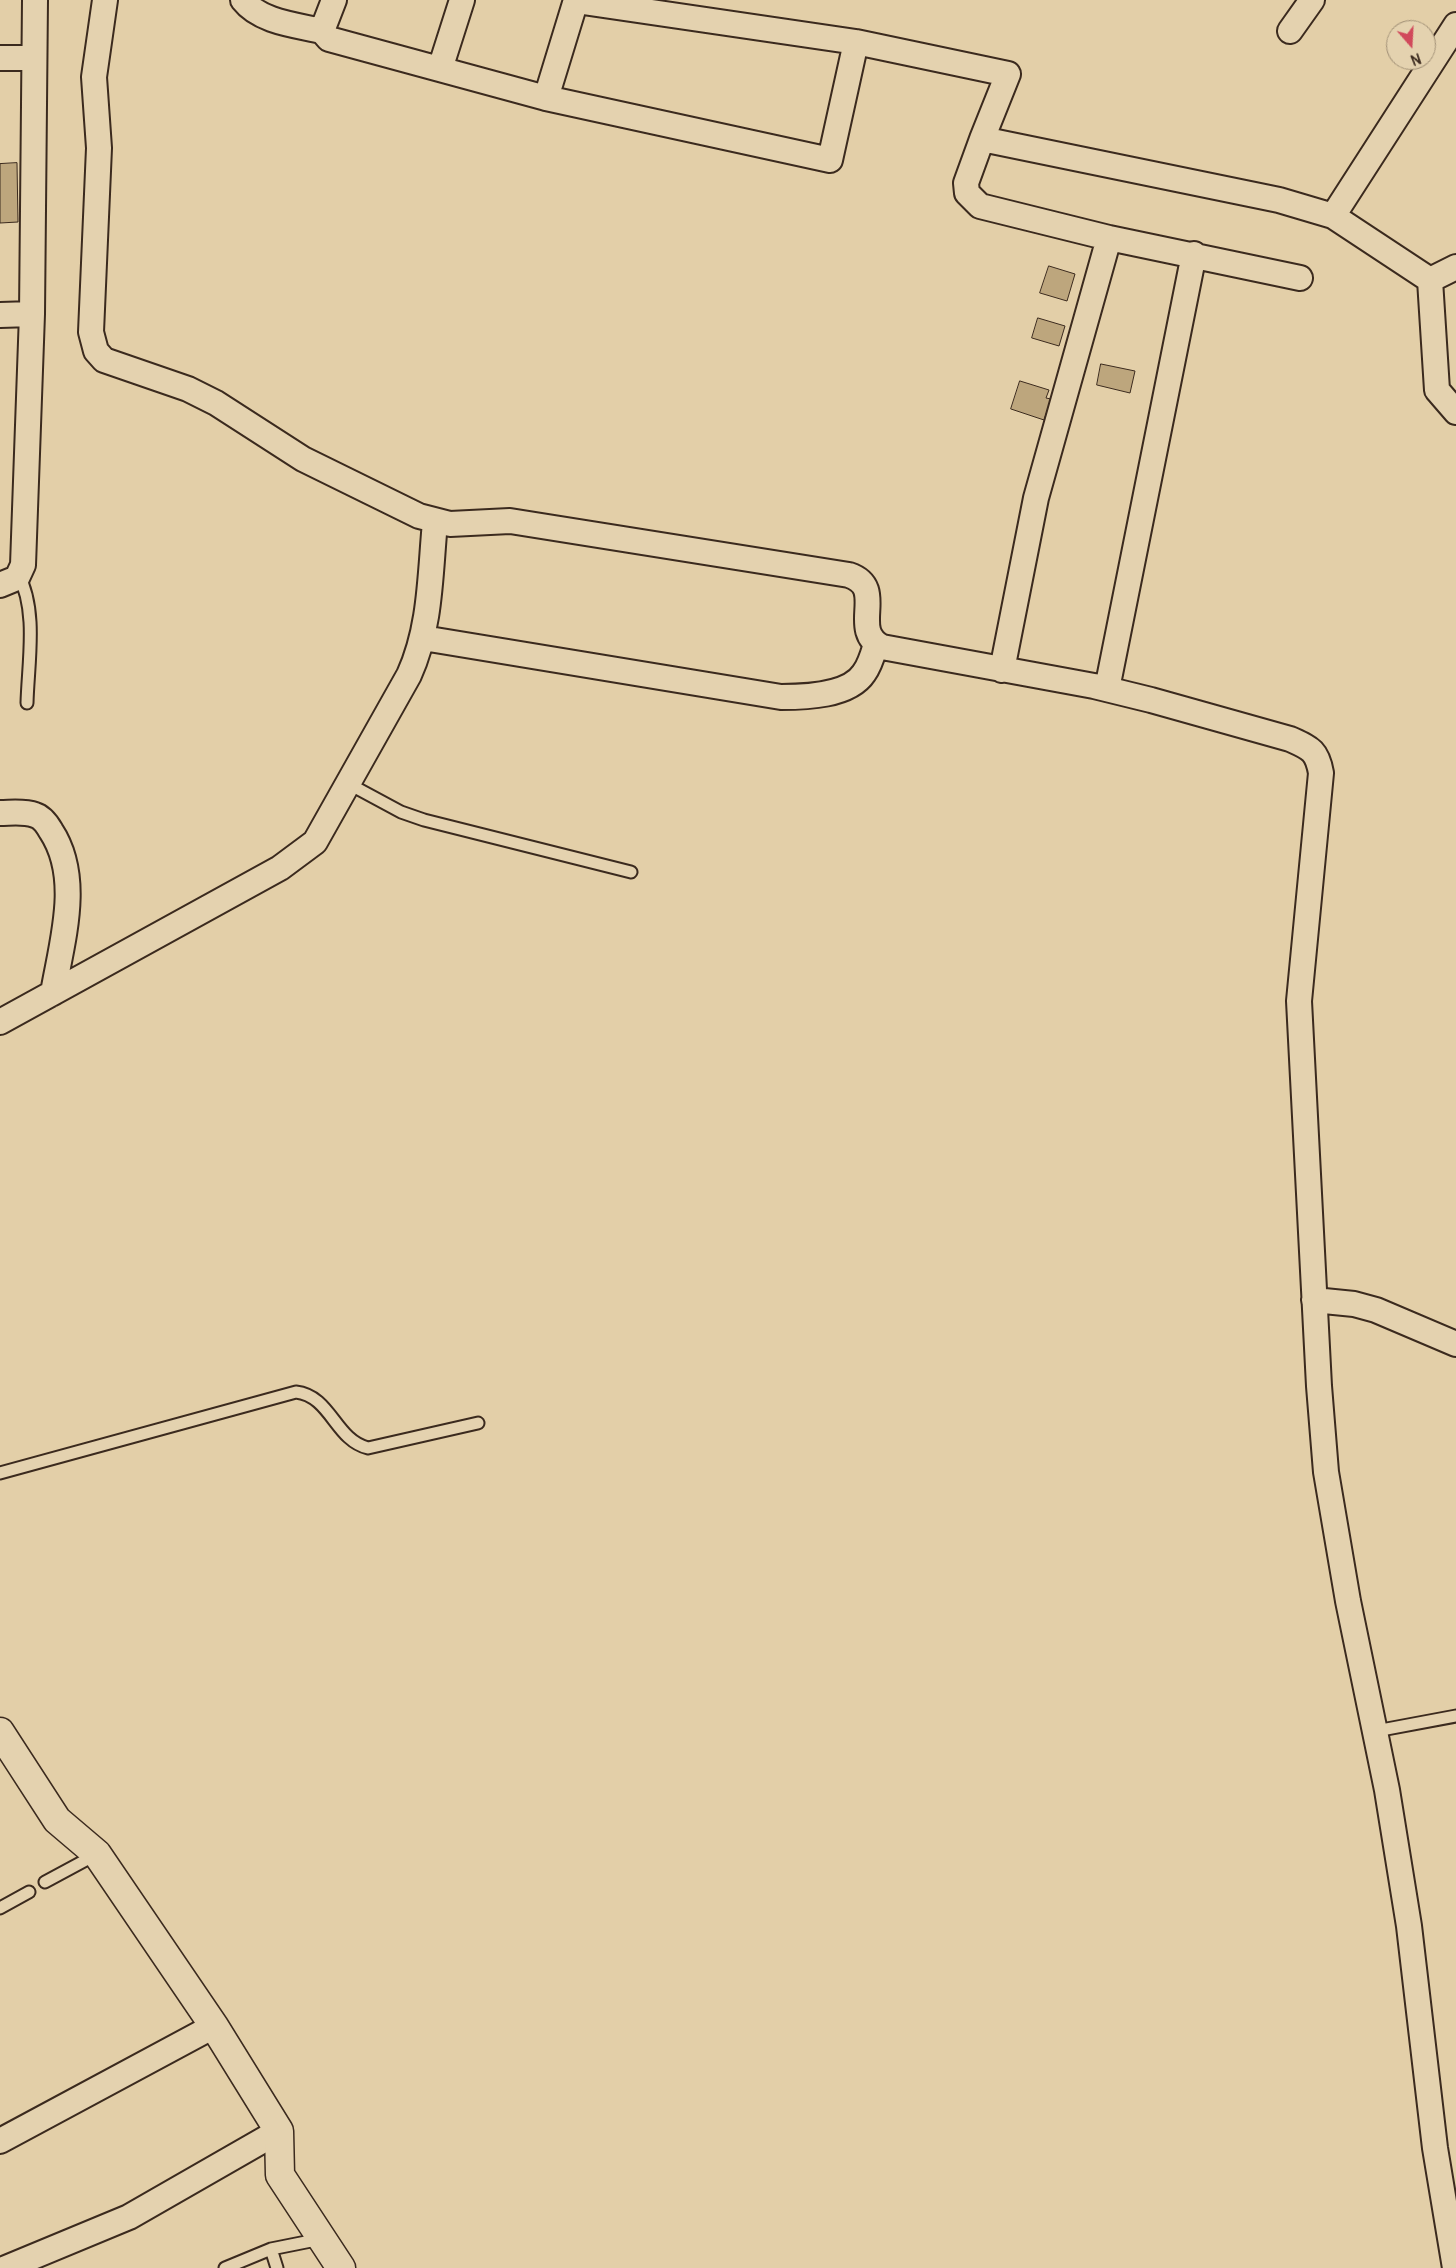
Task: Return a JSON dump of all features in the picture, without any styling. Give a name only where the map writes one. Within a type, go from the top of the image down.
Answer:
[{"type":"main road","points":[[0,1732],[57,1820],[97,1854],[214,2026],[279,2130],[280,2175],[341,2268]]},
{"type":"street","points":[[9,580],[22,565],[32,314],[35,0]]},
{"type":"street","points":[[105,0],[94,76],[99,148],[91,332],[96,351],[104,360],[188,389],[216,403],[303,459],[435,522],[450,524],[510,522],[849,575],[859,578],[866,586],[867,634],[876,644],[1107,689],[1152,700],[1290,739],[1308,747],[1318,757],[1320,773],[1299,1001],[1314,1300],[1326,1472],[1348,1601],[1376,1731],[1409,1926],[1434,2148],[1455,2268]]},
{"type":"street","points":[[243,0],[252,11],[266,17],[322,31],[329,39],[546,98],[830,160],[856,42]]},
{"type":"street","points":[[322,31],[334,0]]},
{"type":"street","points":[[440,69],[462,0]]},
{"type":"street","points":[[546,98],[576,0],[856,42],[1008,74],[966,183],[967,193],[980,206],[1109,238],[1194,254],[1300,278]]},
{"type":"street","points":[[1290,31],[1312,0]]},
{"type":"street","points":[[1333,216],[1456,25]]},
{"type":"street","points":[[0,58],[34,58]]},
{"type":"street","points":[[982,139],[1279,200],[1333,216],[1430,280]]},
{"type":"street","points":[[1002,670],[1036,498],[1109,238]]},
{"type":"street","points":[[1107,689],[1194,254]]},
{"type":"street","points":[[1430,280],[1456,268]]},
{"type":"street","points":[[1430,280],[1437,390],[1456,412]]},
{"type":"street","points":[[0,315],[32,314]]},
{"type":"street","points":[[0,1022],[280,868],[315,842],[409,675],[423,638],[435,522]]},
{"type":"street","points":[[423,638],[781,698],[819,694],[846,688],[858,682],[866,672],[876,644]]},
{"type":"street","points":[[0,813],[36,815],[45,822],[55,837],[64,861],[68,885],[53,993]]},
{"type":"street","points":[[1314,1300],[1354,1304],[1376,1310],[1456,1344]]},
{"type":"street","points":[[0,2141],[214,2026]]},
{"type":"street","points":[[6,2268],[129,2217],[279,2130]]},
{"type":"lane","points":[[9,580],[27,589],[30,608],[27,703]]},
{"type":"lane","points":[[349,784],[401,812],[424,820],[631,872]]},
{"type":"lane","points":[[0,1473],[296,1392],[314,1397],[348,1439],[358,1446],[368,1448],[382,1447],[478,1423]]},
{"type":"lane","points":[[1376,1731],[1456,1716]]},
{"type":"lane","points":[[45,1882],[97,1854]]},
{"type":"lane","points":[[0,1908],[29,1892]]},
{"type":"lane","points":[[225,2268],[271,2249],[322,2239]]},
{"type":"lane","points":[[271,2249],[277,2268]]},
{"type":"building","points":[[17,163],[18,222],[0,223],[0,164]]},
{"type":"building","points":[[1049,266],[1075,274],[1067,301],[1040,293]]},
{"type":"building","points":[[1038,318],[1065,326],[1059,346],[1032,338]]},
{"type":"building","points":[[1101,364],[1135,371],[1130,393],[1097,385]]},
{"type":"building","points":[[1020,381],[1049,390],[1046,398],[1051,399],[1044,420],[1011,409]]}]
